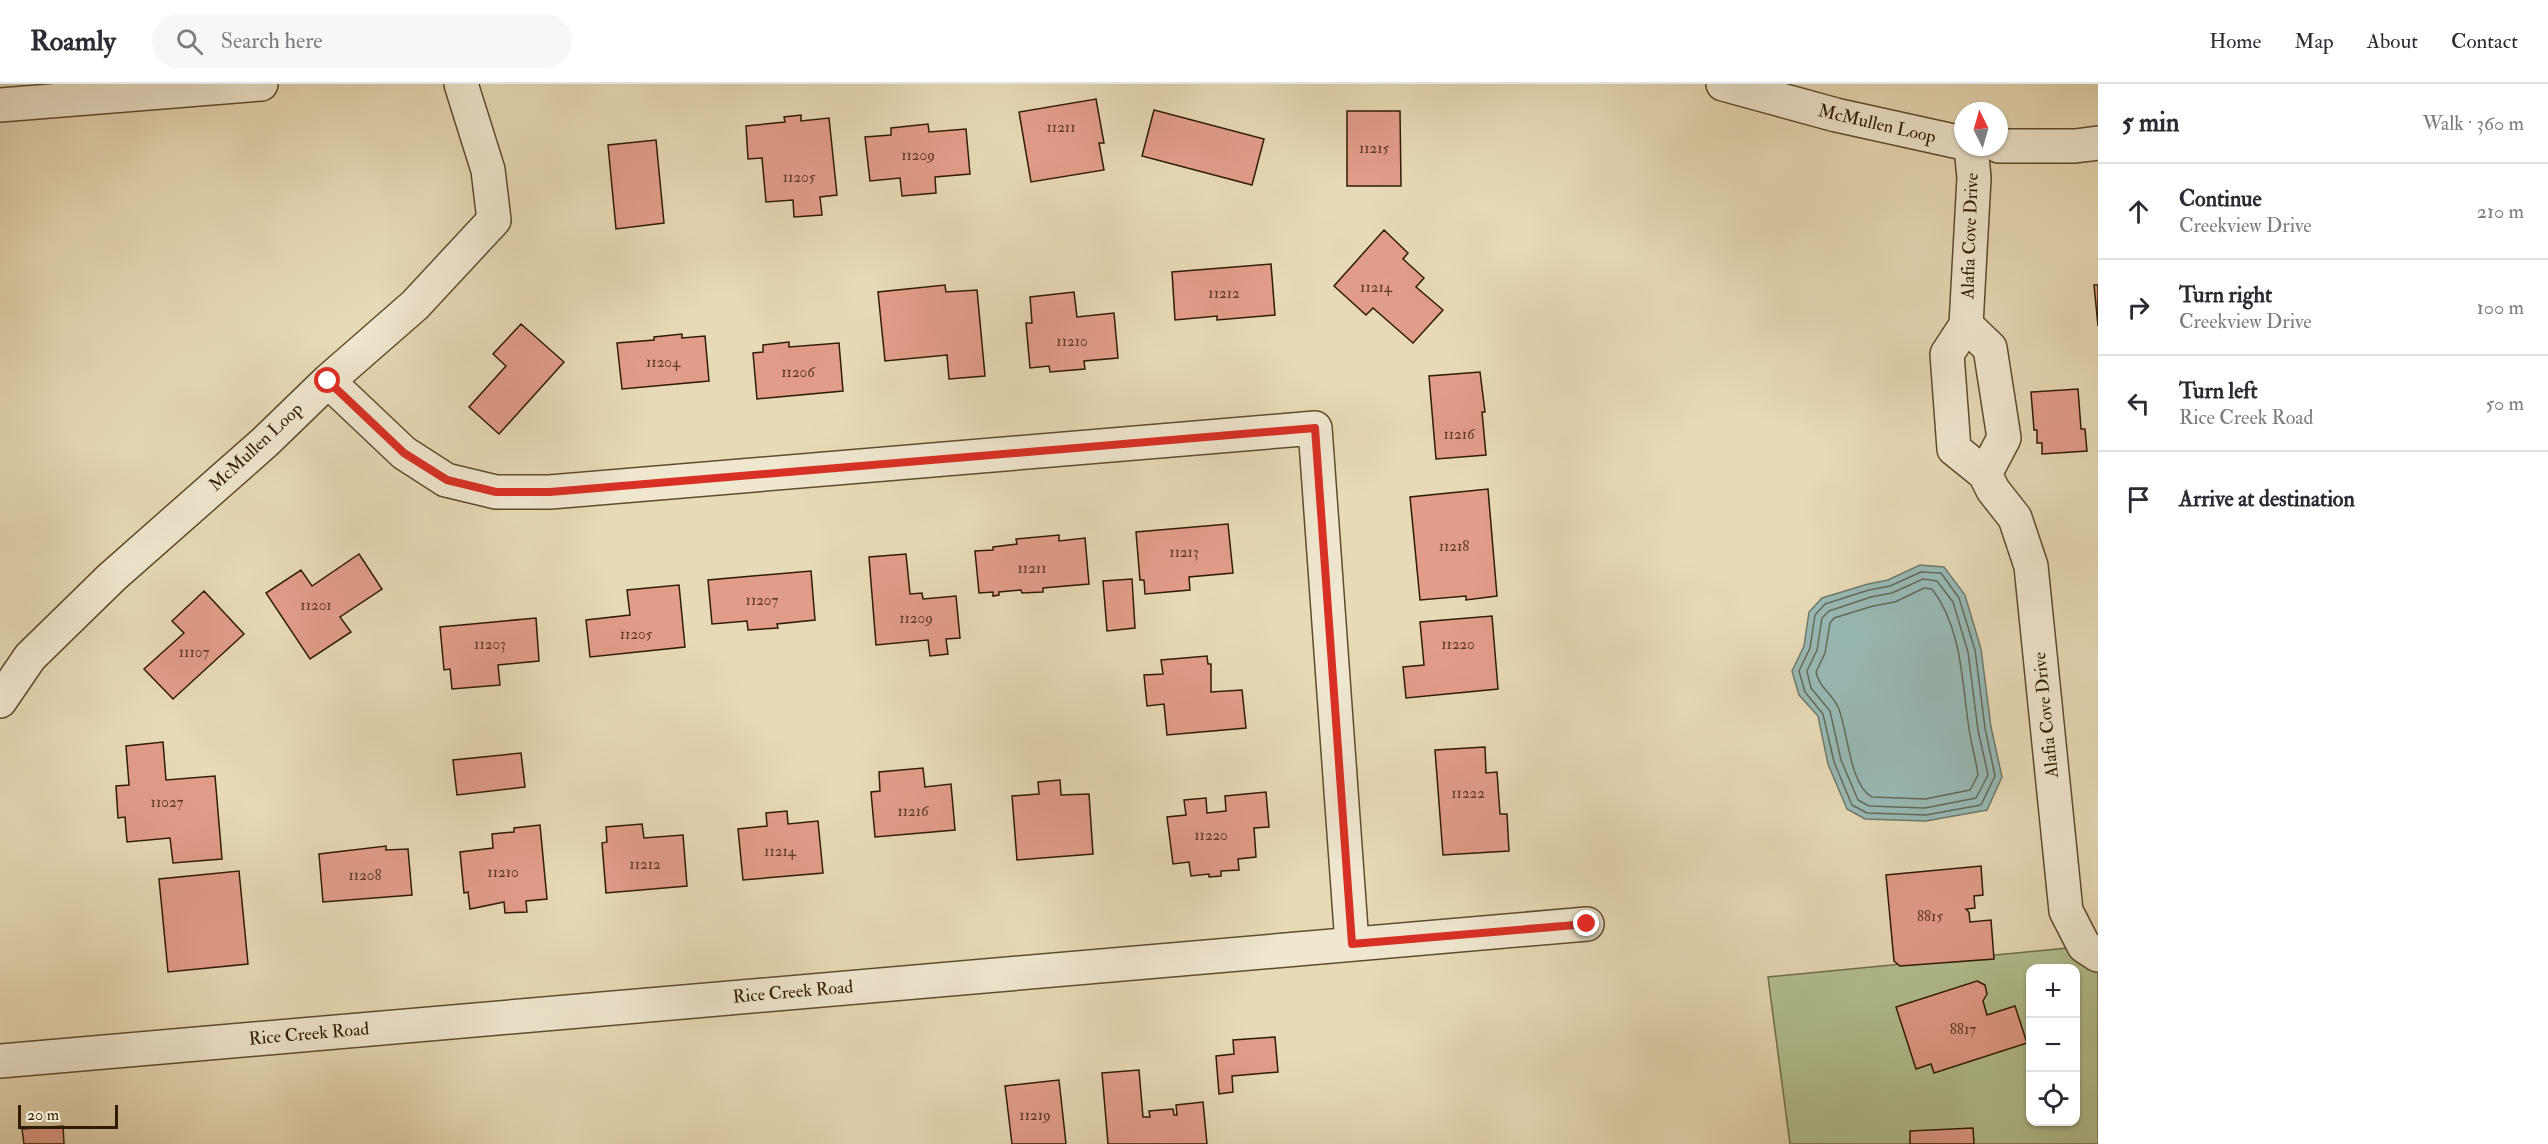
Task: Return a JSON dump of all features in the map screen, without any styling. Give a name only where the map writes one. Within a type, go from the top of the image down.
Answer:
[{"type":"street","points":[[0,105],[261,84]]},
{"type":"street","name":"McMullen Loop","points":[[0,701],[30,657],[87,601],[415,304],[494,220],[488,170],[461,84]]},
{"type":"street","name":"McMullen Loop","points":[[1723,84],[1836,115],[1954,141]]},
{"type":"street","points":[[2008,146],[2074,146],[2098,143]]},
{"type":"street","name":"Alafia Cove Drive","points":[[1972,156],[1974,178],[1966,325],[1947,354],[1954,448],[1985,474],[1993,490],[2015,518],[2031,566],[2067,911],[2084,946],[2098,955]]},
{"type":"street","name":"Alafia Cove Drive","points":[[1966,325],[1990,348],[2004,438],[1985,474]]},
{"type":"street","points":[[328,381],[404,453],[447,480],[496,492],[561,491],[1315,428],[1352,944]]},
{"type":"street","points":[[1950,398],[1997,392]]},
{"type":"street","name":"Rice Creek Road","points":[[0,1061],[1587,924]]},
{"type":"green space","points":[[2098,945],[2098,1144],[1790,1144],[1768,977]]},
{"type":"water","points":[[1920,565],[1944,567],[1965,595],[1981,649],[1991,727],[2002,777],[1987,810],[1926,821],[1865,819],[1847,809],[1828,764],[1818,716],[1799,695],[1792,671],[1804,646],[1809,612],[1822,598],[1888,580]]},
{"type":"building","points":[[1096,99],[1104,143],[1099,143],[1104,170],[1031,182],[1019,112]]},
{"type":"building","points":[[1154,110],[1264,139],[1252,185],[1142,156]]},
{"type":"building","points":[[1347,111],[1400,111],[1401,186],[1347,186]]},
{"type":"building","points":[[801,115],[801,121],[829,118],[837,195],[820,197],[822,215],[794,217],[793,200],[766,202],[762,158],[748,159],[746,126],[785,122],[784,117]]},
{"type":"building","points":[[928,124],[929,132],[966,129],[970,174],[935,177],[936,193],[902,196],[900,178],[870,181],[865,137],[891,135],[891,128]]},
{"type":"building","points":[[656,140],[664,223],[616,229],[608,145]]},
{"type":"building","points":[[1384,230],[1408,253],[1403,259],[1424,278],[1416,287],[1443,310],[1413,343],[1373,308],[1366,315],[1334,286]]},
{"type":"building","points":[[1271,264],[1275,315],[1217,320],[1217,316],[1175,320],[1172,272]]},
{"type":"building","points":[[945,285],[946,292],[977,290],[985,376],[949,379],[947,355],[885,361],[878,292]]},
{"type":"building","points":[[2094,285],[2098,285],[2098,326]]},
{"type":"building","points":[[1074,292],[1077,317],[1114,313],[1118,358],[1084,361],[1085,369],[1050,372],[1049,366],[1030,368],[1026,323],[1032,323],[1030,297]]},
{"type":"building","points":[[521,324],[564,362],[499,434],[469,407],[506,366],[493,354]]},
{"type":"building","points":[[682,334],[682,338],[705,336],[709,381],[622,389],[617,343],[654,340],[654,337]]},
{"type":"building","points":[[789,342],[789,347],[839,343],[843,391],[757,399],[753,353],[763,352],[763,345]]},
{"type":"building","points":[[1480,372],[1485,412],[1482,412],[1486,455],[1436,459],[1429,376]]},
{"type":"building","points":[[2078,389],[2081,429],[2085,429],[2087,451],[2042,454],[2042,443],[2037,443],[2037,430],[2034,430],[2031,392]]},
{"type":"building","points":[[1488,489],[1497,596],[1466,600],[1466,596],[1420,600],[1410,497]]},
{"type":"building","points":[[1228,524],[1233,573],[1189,577],[1190,590],[1145,594],[1144,580],[1140,580],[1136,532]]},
{"type":"building","points":[[1059,535],[1059,541],[1085,538],[1089,584],[1043,588],[1043,592],[1022,593],[1021,590],[999,592],[999,595],[993,596],[993,592],[979,593],[975,551],[993,550],[993,547],[1017,544],[1016,539]]},
{"type":"building","points":[[359,554],[382,589],[340,617],[351,632],[310,659],[266,593],[301,570],[312,586]]},
{"type":"building","points":[[906,554],[910,594],[922,593],[923,599],[956,596],[960,638],[946,639],[948,654],[930,656],[928,640],[876,645],[869,557]]},
{"type":"building","points":[[811,571],[815,620],[777,624],[778,628],[748,630],[747,621],[712,624],[708,580]]},
{"type":"building","points":[[1132,579],[1135,628],[1107,631],[1103,581]]},
{"type":"building","points":[[679,585],[685,647],[590,657],[586,620],[630,615],[627,590]]},
{"type":"building","points":[[204,591],[244,634],[173,699],[144,669],[184,633],[172,621]]},
{"type":"building","points":[[1492,616],[1498,689],[1406,698],[1403,667],[1424,665],[1420,622]]},
{"type":"building","points":[[536,618],[539,661],[498,665],[500,685],[452,689],[450,669],[444,670],[440,627]]},
{"type":"building","points":[[1207,656],[1208,664],[1211,664],[1211,692],[1242,690],[1246,728],[1167,735],[1164,704],[1147,706],[1144,675],[1163,674],[1161,660]]},
{"type":"building","points":[[163,742],[166,780],[215,776],[222,859],[173,863],[170,838],[127,842],[125,817],[118,818],[116,786],[129,785],[126,746]]},
{"type":"building","points":[[1485,747],[1486,773],[1497,772],[1500,814],[1507,814],[1509,851],[1443,855],[1435,750]]},
{"type":"building","points":[[521,753],[525,787],[457,795],[453,760]]},
{"type":"building","points":[[923,768],[925,787],[951,784],[955,830],[875,837],[871,792],[880,791],[879,772]]},
{"type":"building","points":[[1060,780],[1061,795],[1089,794],[1093,854],[1017,860],[1012,796],[1039,794],[1038,782]]},
{"type":"building","points":[[1266,792],[1269,827],[1254,828],[1256,857],[1238,859],[1239,870],[1221,871],[1221,876],[1209,877],[1209,874],[1191,876],[1189,862],[1173,864],[1167,817],[1186,815],[1184,800],[1206,798],[1207,813],[1226,811],[1225,796]]},
{"type":"building","points":[[787,811],[788,824],[818,821],[823,873],[743,880],[738,829],[767,826],[766,813]]},
{"type":"building","points":[[642,824],[644,838],[683,835],[687,886],[606,893],[602,843],[607,842],[606,827]]},
{"type":"building","points":[[540,825],[547,899],[526,901],[527,912],[505,913],[504,902],[470,909],[468,892],[464,893],[460,852],[493,848],[492,834],[514,832],[514,828]]},
{"type":"building","points":[[386,846],[386,850],[408,849],[412,895],[323,902],[319,854]]},
{"type":"building","points":[[1981,866],[1983,895],[1974,896],[1975,908],[1966,909],[1969,912],[1970,922],[1991,920],[1994,959],[1900,966],[1894,961],[1886,875]]},
{"type":"building","points":[[239,871],[248,964],[168,972],[159,879]]},
{"type":"building","points":[[1977,981],[1985,985],[1987,994],[1983,1001],[1987,1015],[2015,1006],[2026,1043],[1934,1073],[1931,1064],[1916,1069],[1896,1007]]},
{"type":"building","points":[[1275,1037],[1278,1072],[1232,1076],[1233,1092],[1219,1094],[1216,1056],[1234,1054],[1233,1040]]},
{"type":"building","points":[[1139,1070],[1143,1117],[1150,1117],[1149,1111],[1173,1109],[1174,1115],[1177,1115],[1176,1105],[1203,1102],[1207,1144],[1108,1144],[1102,1073]]},
{"type":"building","points":[[1059,1080],[1066,1144],[1012,1144],[1005,1086]]},
{"type":"building","points":[[63,1126],[64,1144],[24,1144],[22,1129]]},
{"type":"building","points":[[1973,1128],[1974,1144],[1910,1144],[1910,1131]]},
{"type":"route","points":[[328,381],[404,453],[447,480],[496,492],[550,492],[1315,428],[1352,944],[1587,924]]}]
